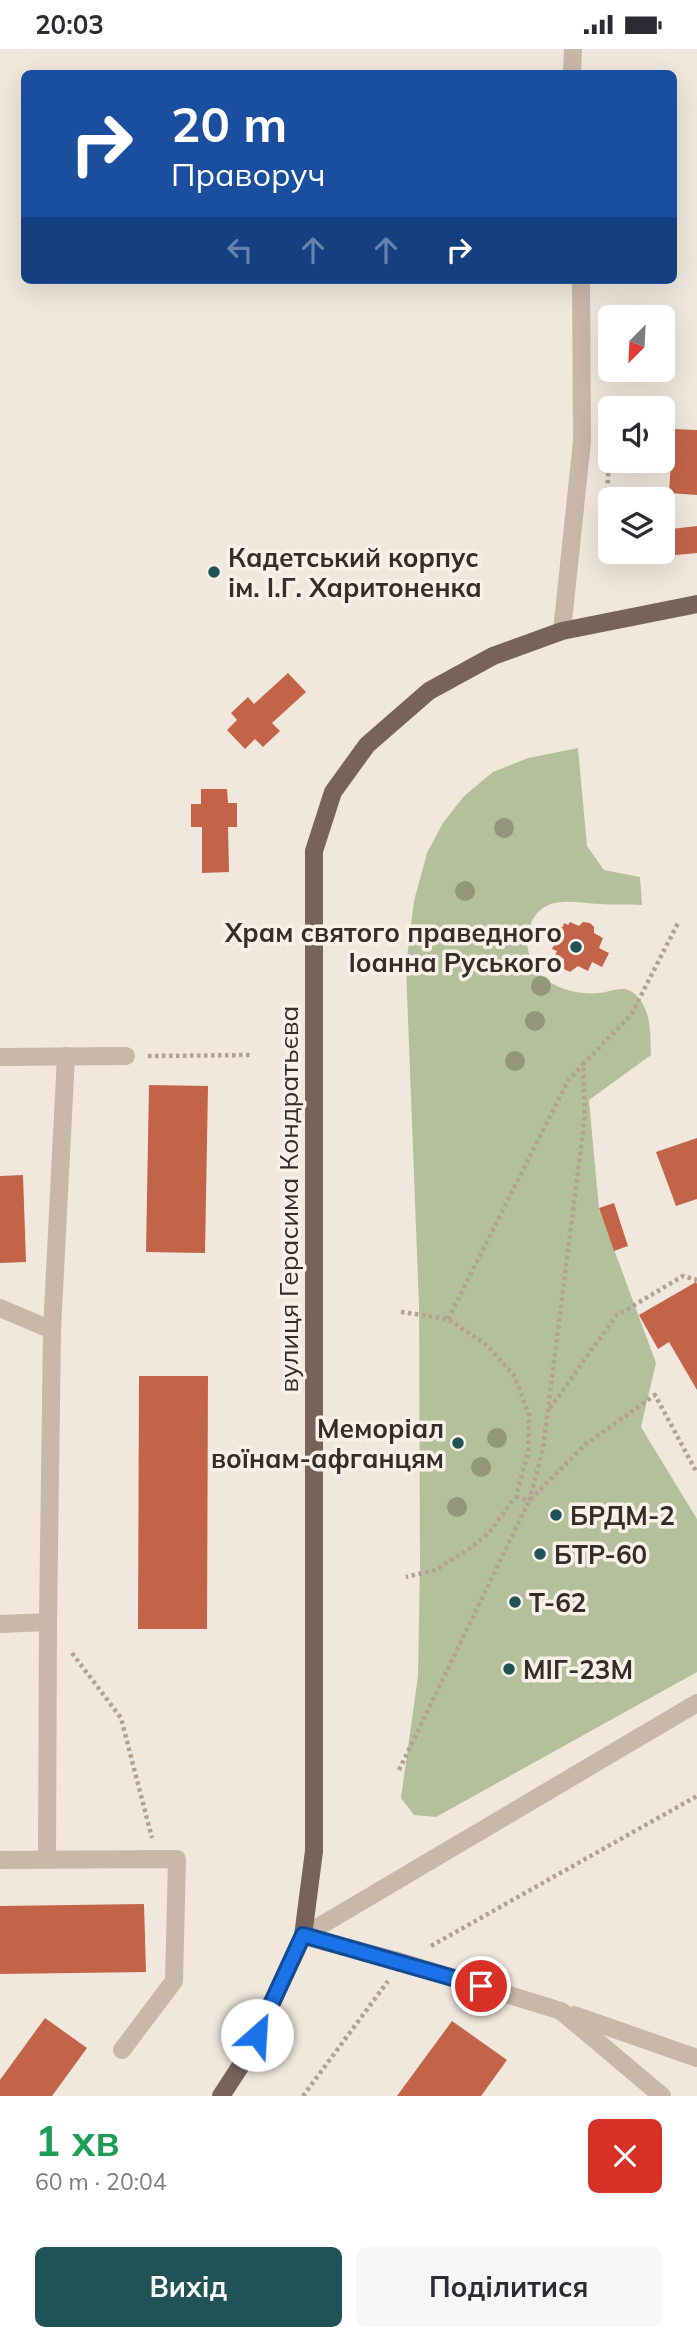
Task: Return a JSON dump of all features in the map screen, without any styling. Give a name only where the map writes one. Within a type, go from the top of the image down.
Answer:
[{"type":"main road","name":"вулиця Герасима Кондратьєва","points":[[221,2096],[247,2056],[303,1935],[314,1851],[314,851],[333,792],[367,745],[429,691],[493,656],[562,631],[697,604]]},
{"type":"street","points":[[572,70],[573,49]]},
{"type":"street","points":[[562,631],[582,442],[581,284]]},
{"type":"street","points":[[47,1860],[52,1330],[66,1056]]},
{"type":"street","points":[[0,1057],[126,1056]]},
{"type":"street","points":[[0,1308],[52,1330]]},
{"type":"street","points":[[0,1624],[48,1622]]},
{"type":"street","points":[[303,1935],[697,1703]]},
{"type":"street","points":[[0,1860],[177,1859],[174,1981],[122,2050]]},
{"type":"street","points":[[303,1935],[561,2011],[697,2058]]},
{"type":"street","points":[[561,2011],[646,2088],[662,2096]]},
{"type":"path","points":[[448,1319],[568,1081],[631,1015],[678,923]]},
{"type":"path","points":[[126,1056],[251,1055]]},
{"type":"path","points":[[399,1770],[529,1501],[543,1449],[585,1116],[583,1064]]},
{"type":"path","points":[[548,1410],[616,1316],[683,1276],[697,1280]]},
{"type":"path","points":[[401,1312],[448,1319],[487,1345],[514,1376],[528,1414],[528,1453],[516,1496],[488,1534],[435,1570],[406,1577]]},
{"type":"path","points":[[529,1501],[586,1444],[655,1395],[697,1473]]},
{"type":"path","points":[[516,1496],[529,1501]]},
{"type":"path","points":[[48,1622],[121,1718],[158,1859]]},
{"type":"path","points":[[303,2096],[402,1962],[697,1796]]},
{"type":"green space","points":[[578,748],[587,846],[604,870],[640,877],[642,905],[553,903],[538,912],[532,921],[527,943],[534,967],[558,987],[579,993],[628,990],[636,995],[648,1016],[651,1055],[589,1100],[599,1209],[656,1363],[641,1427],[697,1519],[697,1672],[436,1817],[414,1815],[401,1798],[418,1676],[420,1566],[419,1306],[406,966],[414,901],[427,853],[443,823],[464,796],[493,772],[528,758]]},
{"type":"building","points":[[675,429],[697,430],[697,495],[675,493],[675,487],[669,487],[670,473],[675,473]]},
{"type":"building","points":[[697,526],[697,553],[675,555],[675,529]]},
{"type":"building","points":[[288,673],[306,692],[272,723],[280,731],[263,747],[255,739],[245,749],[227,730],[237,720],[231,713],[248,697],[254,704]]},
{"type":"building","points":[[201,789],[227,789],[228,803],[237,803],[237,827],[228,827],[229,872],[202,873],[202,827],[191,827],[191,804],[201,804]]},
{"type":"building","name":"Храм святого праведного Іоанна Руського","points":[[570,922],[579,926],[583,922],[590,923],[594,927],[594,933],[603,938],[599,948],[609,953],[602,967],[592,962],[588,971],[578,966],[570,972],[564,969],[564,959],[555,955],[557,951],[552,949],[554,945],[548,935],[555,926],[563,927],[564,923],[568,925]]},
{"type":"building","points":[[149,1085],[208,1086],[205,1253],[146,1252]]},
{"type":"building","points":[[697,1138],[697,1199],[676,1206],[656,1152]]},
{"type":"building","points":[[23,1175],[26,1262],[0,1263],[0,1176]]},
{"type":"building","points":[[614,1203],[628,1246],[614,1251],[599,1208]]},
{"type":"building","points":[[696,1282],[697,1390],[669,1342],[658,1349],[639,1315]]},
{"type":"building","points":[[139,1376],[208,1376],[207,1629],[138,1629]]},
{"type":"building","points":[[144,1904],[146,1972],[0,1974],[0,1906]]},
{"type":"building","points":[[45,2018],[87,2048],[52,2096],[0,2096],[0,2080]]},
{"type":"building","points":[[452,2021],[507,2060],[481,2096],[397,2096]]},
{"type":"place","name":"Кадетський корпус ім. І.Г. Харитоненка","points":[[214,572]]},
{"type":"place","name":"Храм святого праведного Іоанна Руського","points":[[576,947]]},
{"type":"place","name":"Меморіал воїнам-афганцям","points":[[458,1443]]},
{"type":"place","name":"БРДМ-2","points":[[556,1515]]},
{"type":"place","name":"БТР-60","points":[[540,1554]]},
{"type":"place","name":"Т-62","points":[[515,1602]]},
{"type":"place","name":"МІГ-23М","points":[[509,1669]]},
{"type":"route","points":[[257,2035],[303,1935],[481,1986]]}]
